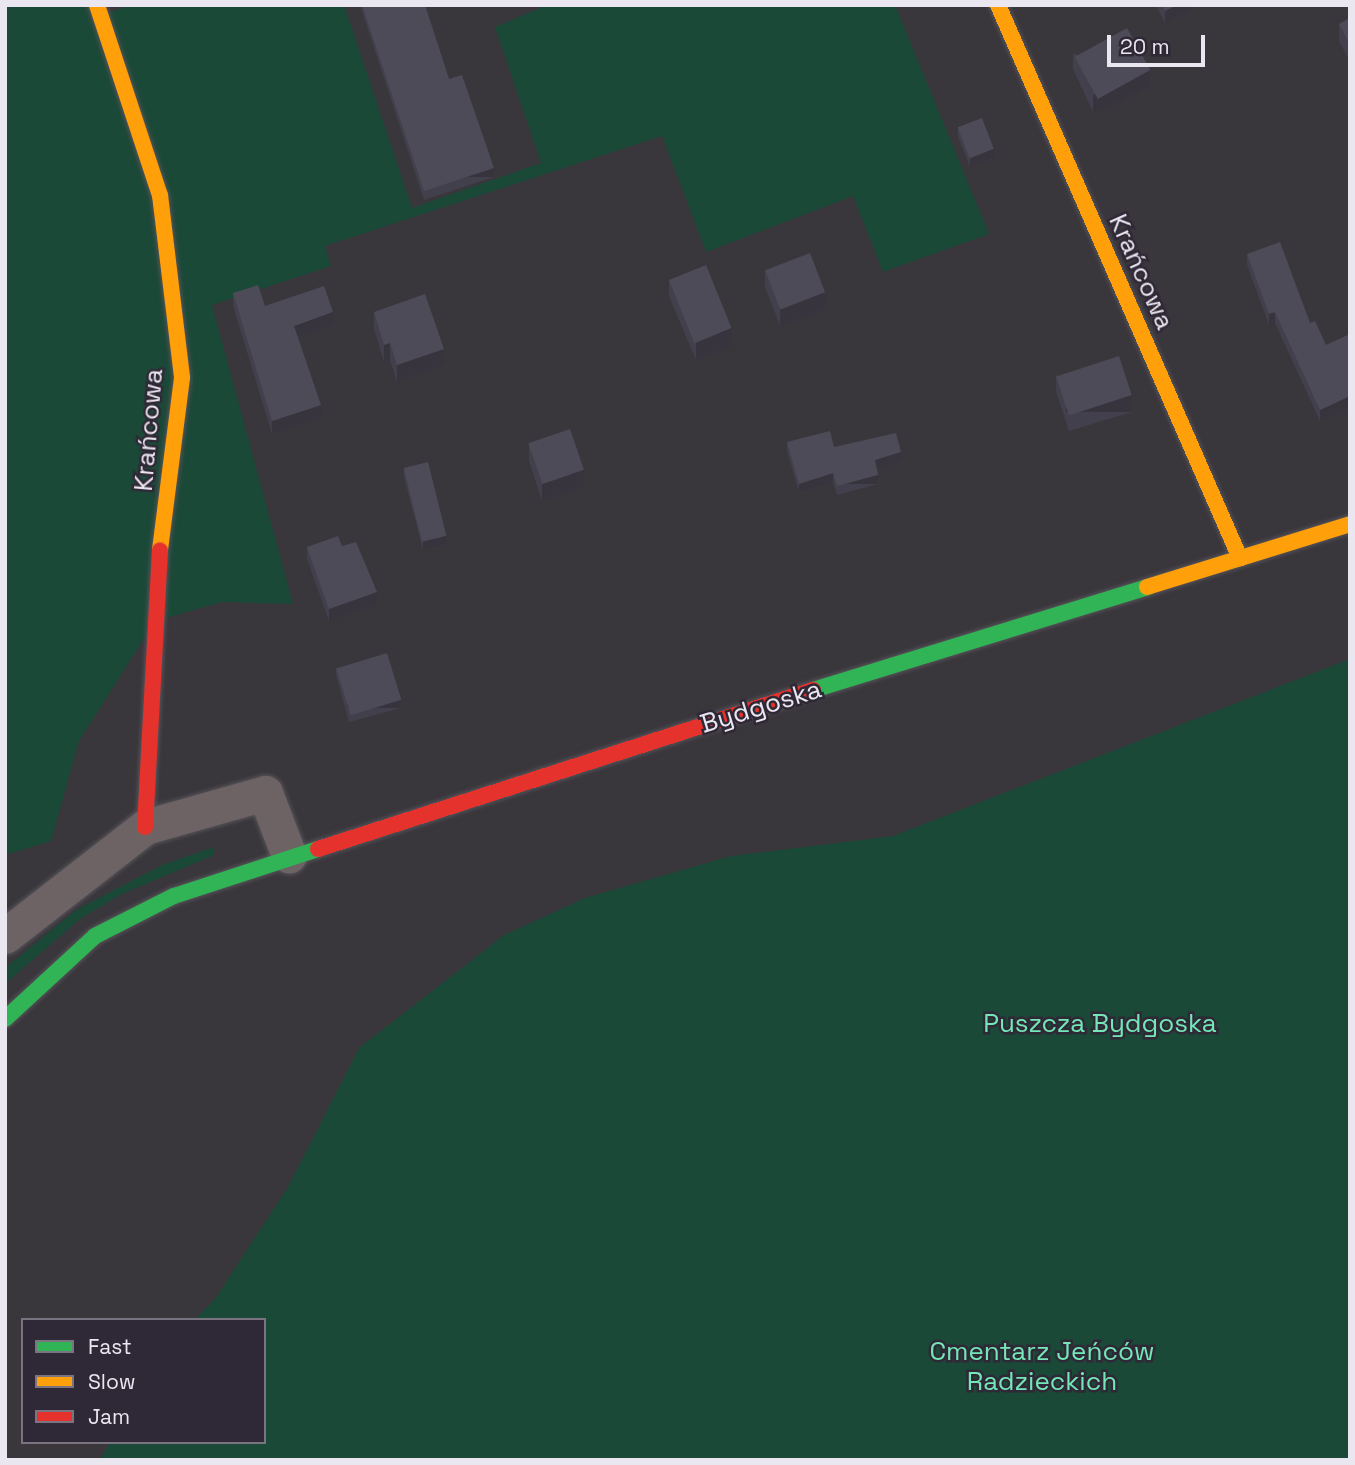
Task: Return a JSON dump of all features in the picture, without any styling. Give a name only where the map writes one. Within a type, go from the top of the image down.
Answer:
[{"type":"main road","name":"Krańcowa","points":[[97,5],[160,195],[182,378],[159,558],[145,827]]},
{"type":"main road","name":"Krańcowa","points":[[998,5],[1240,558]]},
{"type":"main road","name":"Bydgoska","points":[[5,1018],[95,936],[174,896],[289,856],[1350,524]]},
{"type":"street","points":[[5,936],[145,827],[265,793],[289,856]]},
{"type":"green space","points":[[5,5],[97,5],[101,15],[131,5],[344,5],[412,208],[541,163],[495,27],[547,5],[895,5],[989,234],[883,272],[853,196],[706,252],[662,136],[325,246],[331,266],[212,305],[293,604],[222,602],[155,621],[79,741],[51,841],[5,855]]},
{"type":"green space","name":"Puszcza Bydgoska","points":[[1350,659],[1350,1460],[100,1460],[109,1444],[266,1444],[266,1318],[196,1318],[215,1299],[288,1187],[359,1048],[504,935],[585,898],[731,856],[893,836]]},
{"type":"green space","points":[[214,847],[214,855],[122,894],[80,919],[5,984],[5,968],[76,910],[162,865]]},
{"type":"building","points":[[362,5],[425,5],[449,79],[462,75],[494,168],[424,191]]},
{"type":"building","points":[[1162,5],[1177,5],[1165,11]]},
{"type":"building","points":[[1350,18],[1350,45],[1339,24]]},
{"type":"building","points":[[1127,28],[1150,70],[1098,99],[1075,57]]},
{"type":"building","points":[[982,118],[994,149],[970,158],[958,127]]},
{"type":"building","points":[[1280,242],[1310,323],[1315,321],[1326,345],[1350,334],[1350,396],[1320,410],[1275,312],[1269,314],[1247,254]]},
{"type":"building","points":[[810,253],[825,292],[780,309],[765,270]]},
{"type":"building","points":[[706,265],[731,328],[694,343],[669,280]]},
{"type":"building","points":[[258,285],[265,306],[324,286],[333,312],[294,326],[321,405],[272,421],[233,293]]},
{"type":"building","points":[[425,294],[444,349],[397,365],[390,343],[384,345],[374,312]]},
{"type":"building","points":[[1119,356],[1132,395],[1069,415],[1056,376]]},
{"type":"building","points":[[570,429],[584,470],[542,484],[528,443]]},
{"type":"building","points":[[830,431],[834,447],[896,433],[901,452],[875,460],[878,475],[837,486],[833,473],[799,484],[787,442]]},
{"type":"building","points":[[428,462],[446,536],[422,542],[404,468]]},
{"type":"building","points":[[338,536],[342,546],[356,542],[377,592],[329,609],[307,547]]},
{"type":"building","points":[[387,653],[401,700],[351,715],[336,668]]},
{"type":"traffic: fast","points":[[813,690],[1147,587]]},
{"type":"traffic: fast","points":[[5,1019],[95,936],[174,896],[318,849]]},
{"type":"traffic: slow","points":[[97,5],[160,195],[182,378],[160,550]]},
{"type":"traffic: slow","points":[[998,5],[1240,558]]},
{"type":"traffic: slow","points":[[1147,587],[1350,524]]},
{"type":"traffic: jam","points":[[145,827],[160,550]]},
{"type":"traffic: jam","points":[[318,849],[813,690]]},
{"type":"park label","name":"Cmentarz Jeńców Radzieckich","points":[[1042,1367]]}]
